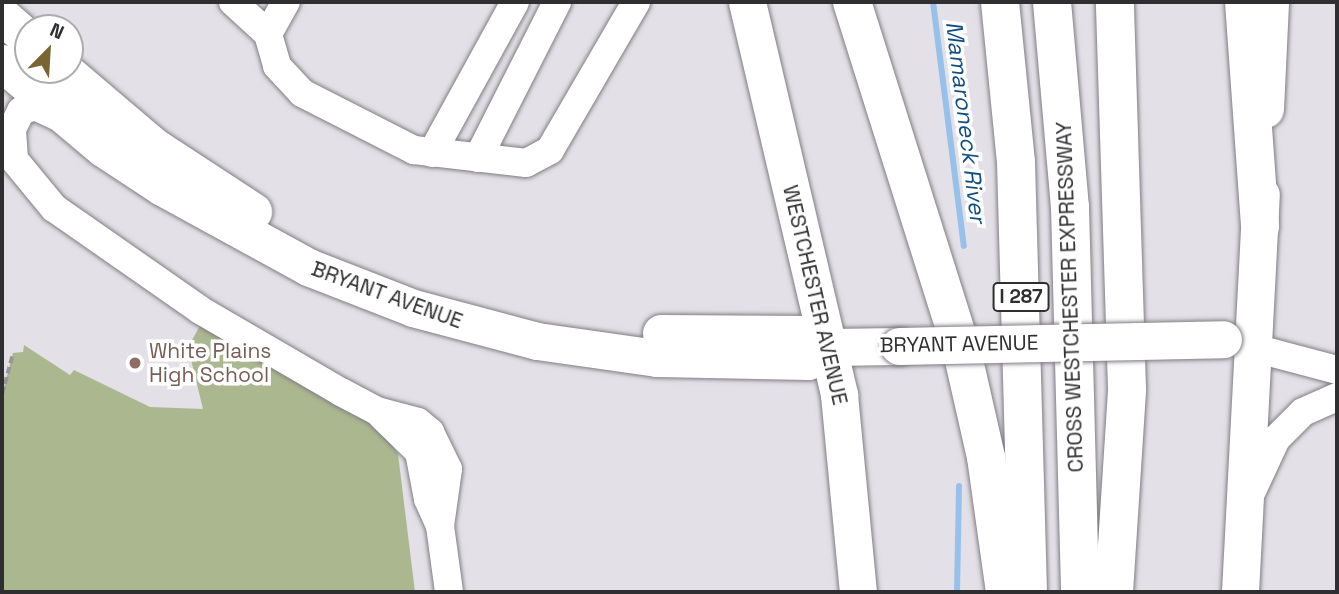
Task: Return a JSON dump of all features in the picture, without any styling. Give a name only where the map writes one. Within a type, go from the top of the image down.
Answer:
[{"type":"highway","points":[[852,2],[961,347],[988,466],[1005,592]]},
{"type":"highway","name":"I 287","points":[[1000,2],[1016,162],[1028,592]]},
{"type":"highway","name":"CROSS WESTCHESTER EXPRESSWAY","points":[[1052,2],[1069,195],[1080,592]]},
{"type":"highway","points":[[1114,592],[1127,389],[1115,2]]},
{"type":"highway","points":[[1244,2],[1260,226]]},
{"type":"main road","name":"WESTCHESTER AVENUE","points":[[747,2],[829,347],[849,466],[857,586]]},
{"type":"main road","points":[[1240,592],[1244,517],[1238,343],[1260,226],[1270,2]]},
{"type":"main road","name":"BRYANT AVENUE","points":[[2,63],[73,124],[162,187],[251,239],[338,281],[477,327],[559,345],[657,358],[808,360],[829,347],[1238,343]]},
{"type":"main road","name":"BRYANT AVENUE","points":[[80,84],[152,145],[208,184],[290,231],[366,265],[432,289],[542,317],[656,332],[807,334],[829,347]]},
{"type":"main road","points":[[771,334],[797,304],[810,265]]},
{"type":"street","points":[[233,2],[268,34],[277,65],[302,93],[397,142],[432,153],[526,163],[544,157],[636,2]]},
{"type":"street","points":[[268,34],[286,2]]},
{"type":"street","points":[[432,153],[515,2]]},
{"type":"street","points":[[478,158],[558,2]]},
{"type":"street","points":[[73,124],[26,106],[12,129],[8,152],[54,208],[119,256],[200,310],[377,411],[418,422],[444,455],[447,502],[440,526],[449,592]]},
{"type":"street","name":"BRYANT AVENUE","points":[[1238,343],[1337,370]]},
{"type":"street","points":[[1244,517],[1276,439],[1303,412],[1337,397]]},
{"type":"path","points":[[2,394],[13,353]]},
{"type":"green space","name":"White Plains High School","points":[[201,324],[375,423],[385,435],[398,454],[415,592],[2,592],[2,394],[13,353],[23,352],[24,345],[70,375],[74,370],[150,407],[203,409],[188,347]]},
{"type":"waterway","name":"Mamaroneck River","points":[[933,2],[964,246]]},
{"type":"waterway","name":"Mamaroneck River","points":[[957,592],[959,486]]},
{"type":"place","name":"White Plains High School","points":[[135,363]]}]
